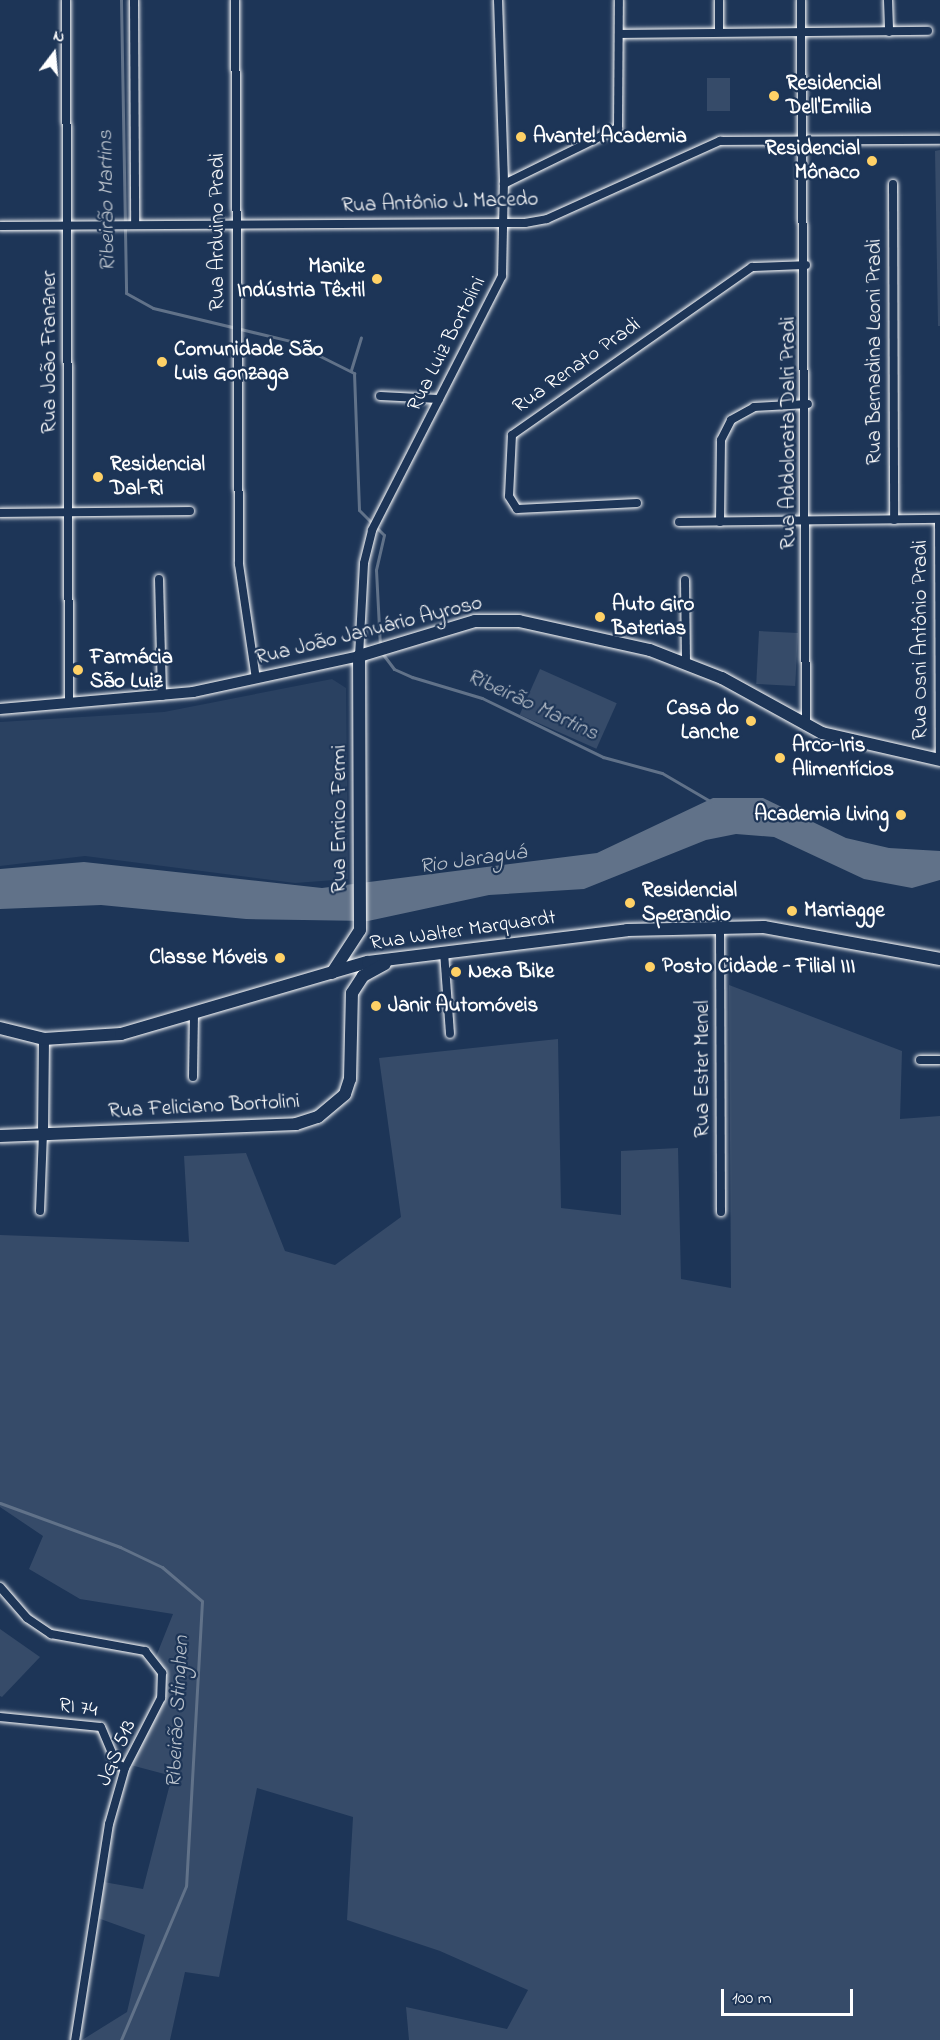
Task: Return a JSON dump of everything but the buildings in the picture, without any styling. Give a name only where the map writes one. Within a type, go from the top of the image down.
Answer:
[{"type":"main road","name":"Rua João Januário Ayroso","points":[[0,708],[162,696],[256,679],[359,656],[497,619],[629,645],[686,662],[806,726],[861,745],[940,760]]},
{"type":"main road","name":"Rua Enrico Fermi","points":[[332,974],[353,948],[360,928],[359,656]]},
{"type":"main road","name":"Rua Walter Marquardt","points":[[0,1028],[44,1039],[121,1034],[400,957],[627,930],[720,926],[797,931],[940,959]]},
{"type":"main road","points":[[332,974],[345,981],[352,993],[367,972],[400,957]]},
{"type":"main road","name":"Rua Feliciano Bortolini","points":[[0,1136],[296,1124],[318,1117],[345,1094],[350,1079],[352,993]]},
{"type":"main road","points":[[43,1134],[44,1039]]},
{"type":"street","name":"Rua João Franzner","points":[[66,0],[69,703]]},
{"type":"street","points":[[132,225],[134,0]]},
{"type":"street","name":"Rua Arduino Pradi","points":[[235,0],[239,564],[256,679]]},
{"type":"street","name":"Rua Luiz Bortolini","points":[[359,656],[364,563],[372,530],[497,290],[504,224],[498,0]]},
{"type":"street","points":[[504,184],[618,128],[619,0]]},
{"type":"street","points":[[719,0],[719,33]]},
{"type":"street","name":"Rua Addolorata Dalri Pradi","points":[[801,0],[808,404],[806,726]]},
{"type":"street","points":[[888,0],[889,32]]},
{"type":"street","points":[[620,34],[928,31]]},
{"type":"street","name":"Rua Antônio J. Macedo","points":[[0,226],[504,224],[547,219],[720,141],[940,140]]},
{"type":"street","name":"Rua Bernadina Leoni Pradi","points":[[893,184],[894,520]]},
{"type":"street","name":"Rua Renato Pradi","points":[[637,503],[517,509],[509,496],[512,435],[752,267],[806,265]]},
{"type":"street","points":[[380,396],[439,399]]},
{"type":"street","points":[[720,522],[721,440],[730,420],[754,407],[808,404]]},
{"type":"street","points":[[0,513],[190,511]]},
{"type":"street","points":[[679,522],[940,519]]},
{"type":"street","name":"Rua Osni Antônio Pradi","points":[[940,519],[940,760]]},
{"type":"street","points":[[159,579],[162,696]]},
{"type":"street","points":[[685,580],[686,662]]},
{"type":"street","name":"Rua Ester Menel","points":[[720,926],[721,1212]]},
{"type":"street","points":[[444,952],[450,1034]]},
{"type":"street","points":[[193,1077],[194,1015]]},
{"type":"street","points":[[920,1060],[940,1060]]},
{"type":"street","points":[[40,1211],[43,1134]]},
{"type":"street","name":"JGS 513","points":[[0,1587],[27,1618],[51,1634],[135,1647],[159,1663],[161,1698],[126,1768],[98,1876],[75,2040]]},
{"type":"street","name":"RI 74","points":[[0,1717],[101,1727],[116,1763],[126,1768]]},
{"type":"shaded area","points":[[707,78],[730,78],[730,111],[707,111]]},
{"type":"shaded area","points":[[940,150],[940,326],[938,326],[935,151]]},
{"type":"shaded area","points":[[759,631],[798,633],[795,686],[756,684]]},
{"type":"shaded area","points":[[540,669],[617,703],[596,749],[520,715]]},
{"type":"shaded area","points":[[332,679],[346,688],[348,879],[295,883],[85,856],[0,866],[0,722],[164,712]]},
{"type":"shaded area","points":[[713,798],[763,798],[846,838],[889,848],[940,851],[940,880],[912,888],[864,879],[774,837],[736,834],[706,840],[584,889],[489,895],[368,921],[246,919],[101,905],[0,909],[0,869],[84,862],[322,888],[597,853]]},
{"type":"shaded area","points":[[729,985],[902,1051],[900,1119],[940,1116],[940,2040],[409,2040],[406,2007],[507,2029],[528,1990],[440,1951],[347,1920],[353,1817],[257,1788],[219,1977],[185,1972],[170,2040],[82,2040],[127,2012],[145,1935],[92,1916],[98,1881],[143,1889],[172,1776],[123,1763],[156,1706],[160,1688],[155,1659],[173,1614],[80,1599],[29,1569],[43,1536],[0,1507],[0,1235],[189,1242],[184,1156],[246,1153],[285,1251],[335,1265],[401,1217],[379,1058],[558,1039],[561,1208],[621,1215],[621,1151],[678,1148],[681,1279],[731,1288]]},
{"type":"shaded area","points":[[0,1629],[40,1657],[2,1697],[0,1696]]},
{"type":"waterway","name":"Ribeirão Martins","points":[[121,0],[126,293],[153,308],[290,341],[354,373],[359,510],[384,535],[376,570],[380,646]]},
{"type":"waterway","points":[[351,370],[361,337]]},
{"type":"waterway","name":"Ribeirão Martins","points":[[382,653],[394,669],[412,677],[482,698],[603,757],[662,773],[710,801]]},
{"type":"waterway","name":"Ribeirão Stinghen","points":[[0,1503],[120,1547],[162,1567],[202,1601],[186,1886],[121,2040]]},
{"type":"place","name":"Residencial Dell'Emilia","points":[[774,96]]},
{"type":"place","name":"Avante! Academia","points":[[521,137]]},
{"type":"place","name":"Residencial Mônaco","points":[[872,161]]},
{"type":"place","name":"Manike Indústria Têxtil","points":[[377,279]]},
{"type":"place","name":"Comunidade São Luis Gonzaga","points":[[162,362]]},
{"type":"place","name":"Residencial Dal-Ri","points":[[98,477]]},
{"type":"place","name":"Auto Giro Baterias","points":[[600,617]]},
{"type":"place","name":"Farmácia São Luiz","points":[[78,670]]},
{"type":"place","name":"Casa do Lanche","points":[[751,721]]},
{"type":"place","name":"Arco-Iris Alimentícios","points":[[780,758]]},
{"type":"place","name":"Academia Living","points":[[901,815]]},
{"type":"place","name":"Residencial Sperandio","points":[[630,903]]},
{"type":"place","name":"Marriagge","points":[[792,911]]},
{"type":"place","name":"Classe Móveis","points":[[280,958]]},
{"type":"place","name":"Posto Cidade - Filial III","points":[[650,967]]},
{"type":"place","name":"Nexa Bike","points":[[456,972]]},
{"type":"place","name":"Janir Automóveis","points":[[376,1006]]},
{"type":"water label","name":"Rio Jaraguá","points":[[473,861]]}]
